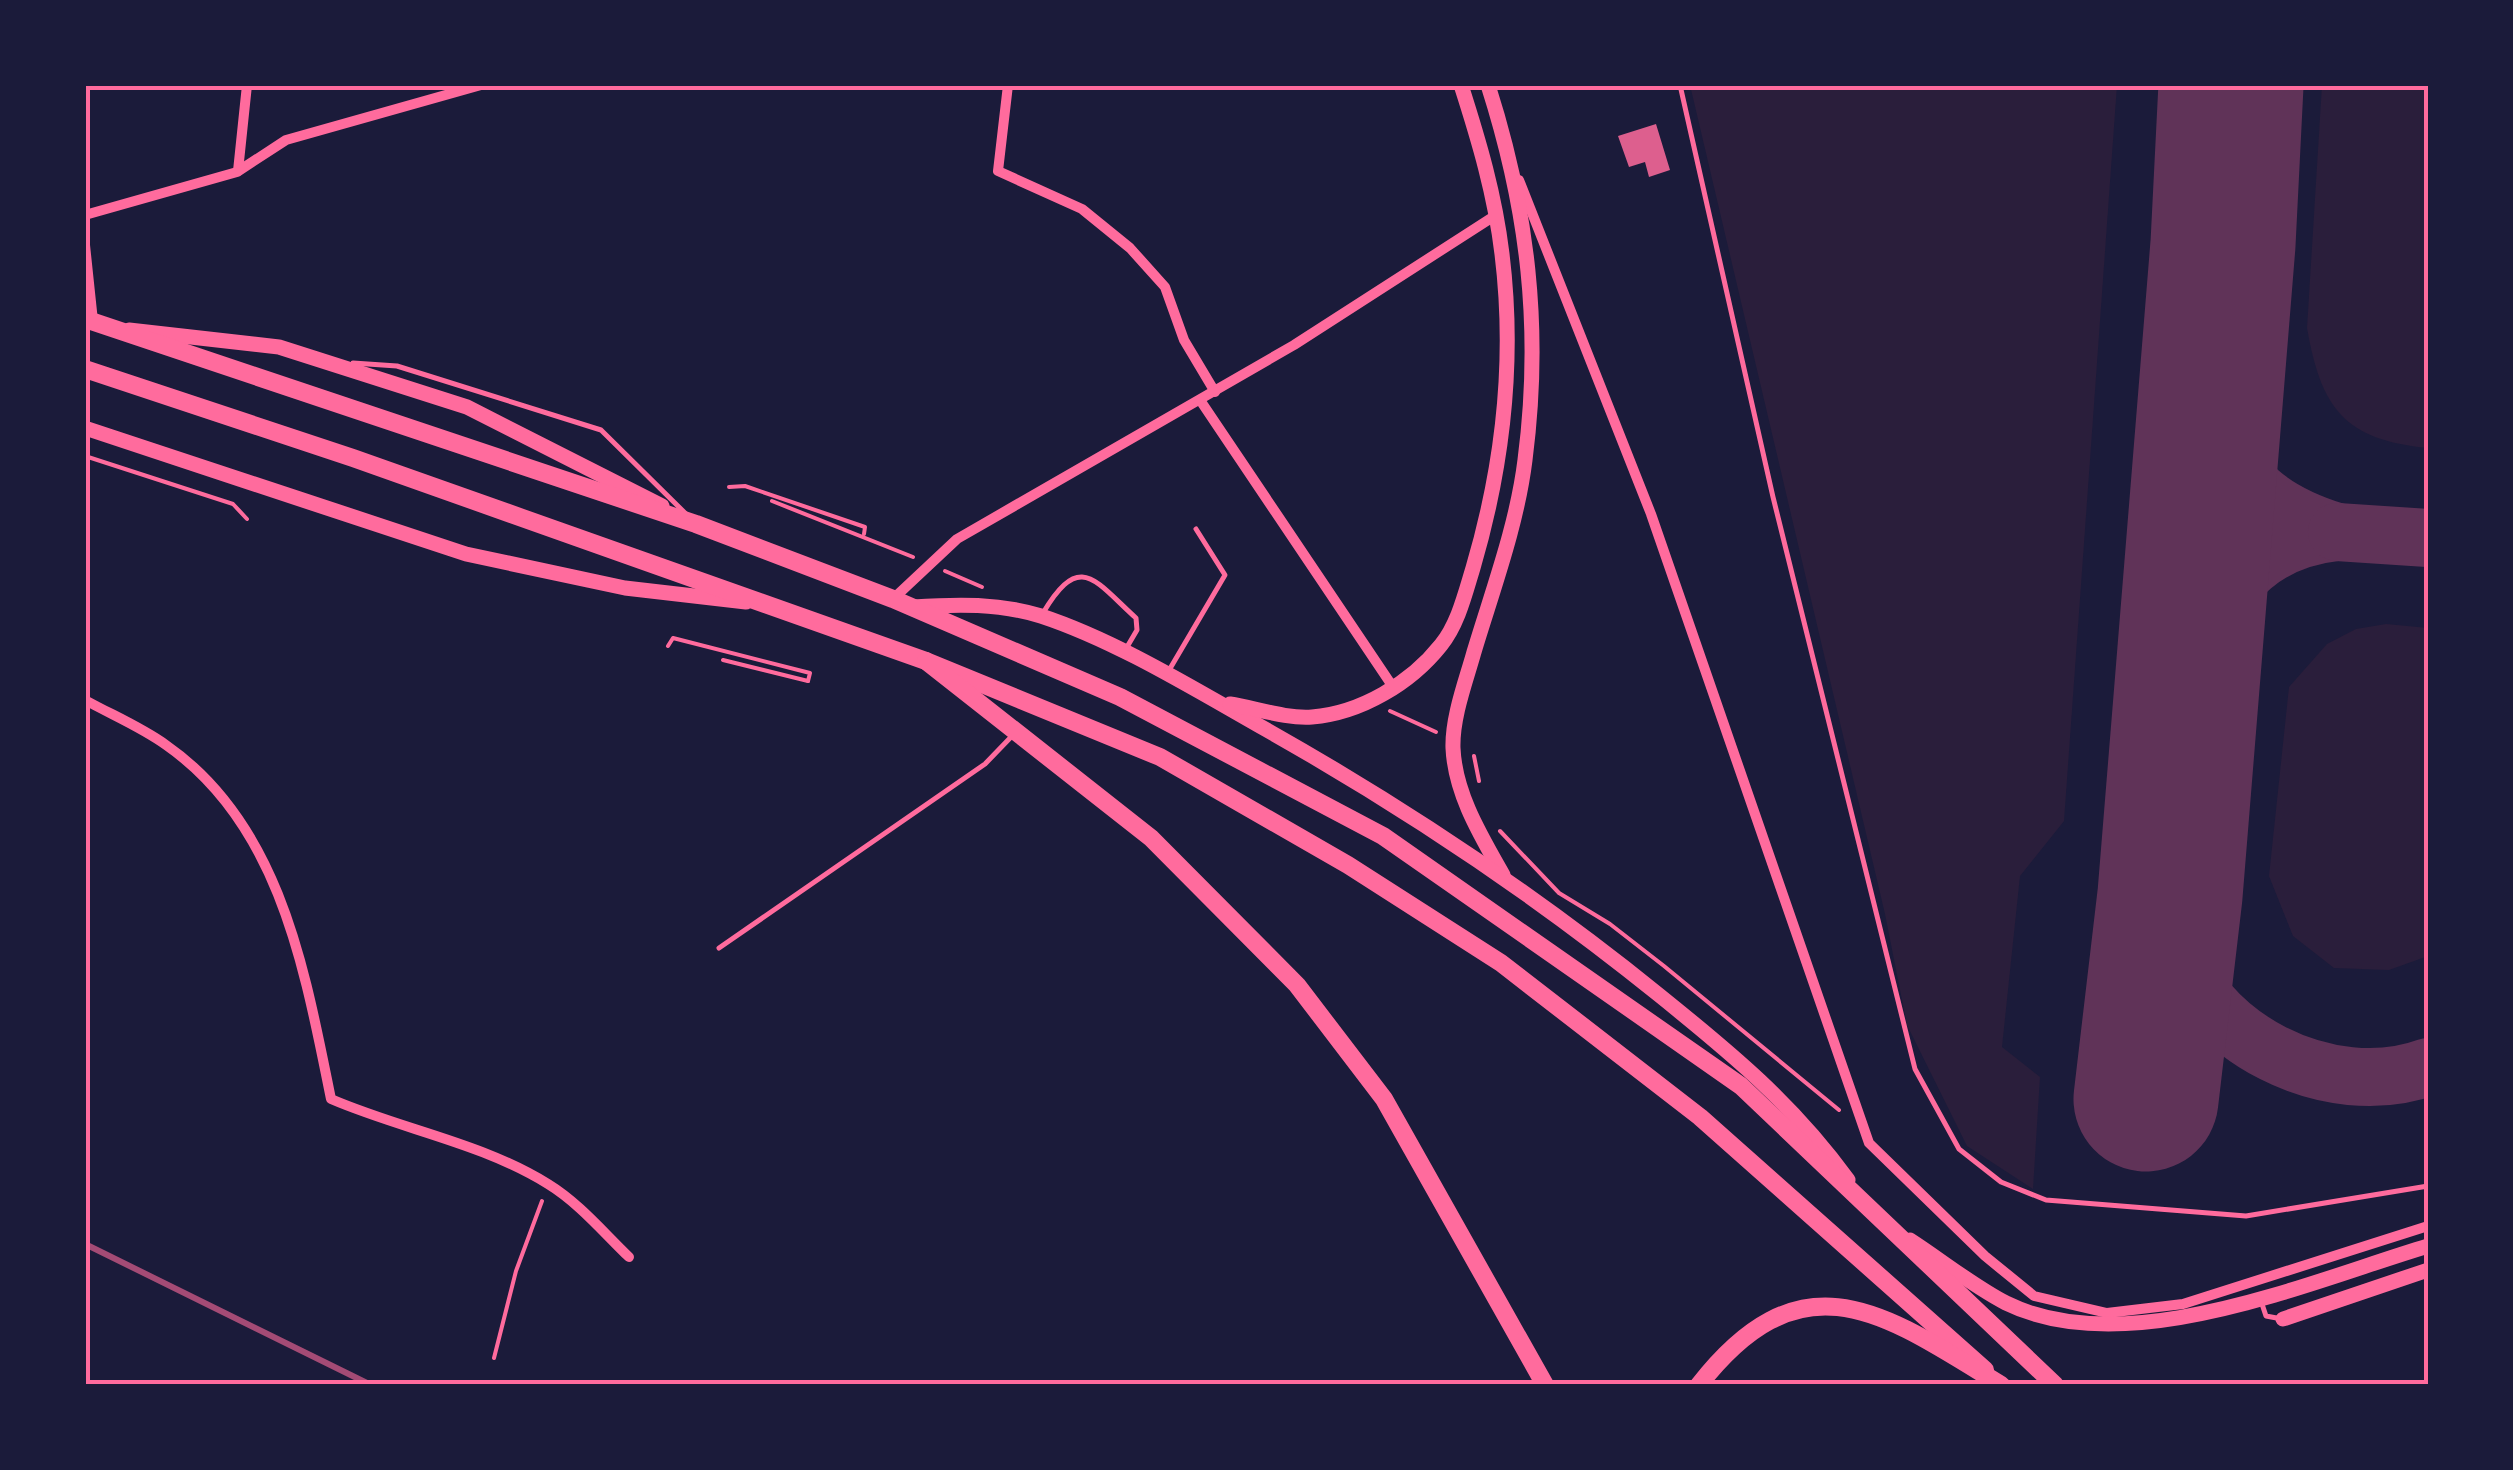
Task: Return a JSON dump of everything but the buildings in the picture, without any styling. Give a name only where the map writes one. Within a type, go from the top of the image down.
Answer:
[{"type":"main road","points":[[1219,703],[1310,717],[1364,705],[1393,687],[1443,643],[1462,606],[1493,492],[1508,370],[1503,256],[1490,175],[1461,85]]},
{"type":"main road","points":[[1488,85],[1514,168],[1528,254],[1533,370],[1525,463],[1511,530],[1464,688],[1455,739],[1468,813],[1505,878]]},
{"type":"main road","points":[[96,324],[279,347],[467,406],[696,524]]},
{"type":"main road","points":[[96,324],[696,524],[893,598],[1120,697],[1383,836],[1741,1086],[2055,1385]]},
{"type":"main road","points":[[85,369],[926,661],[1160,757],[1348,865],[1501,963],[1700,1118],[2002,1385]]},
{"type":"main road","points":[[85,428],[466,554],[625,588],[766,604]]},
{"type":"main road","points":[[914,607],[970,603],[1041,616],[1166,674],[1362,784],[1505,878],[1765,1080],[1817,1137],[1872,1214],[2008,1304],[2091,1326],[2170,1321],[2428,1246]]},
{"type":"main road","points":[[926,661],[1151,838],[1297,985],[1384,1099],[1546,1385]]},
{"type":"main road","points":[[2282,1319],[2428,1270]]},
{"type":"main road","points":[[1699,1385],[1730,1346],[1781,1312],[1838,1305],[1902,1325],[2002,1385]]},
{"type":"street","points":[[238,171],[247,85]]},
{"type":"street","points":[[85,215],[238,171],[286,140],[481,85]]},
{"type":"street","points":[[1008,85],[998,171],[1082,209],[1130,248],[1165,287],[1184,340],[1214,392]]},
{"type":"street","points":[[1514,168],[1651,514],[1870,1142],[1985,1256],[2034,1296],[2107,1313],[2184,1304],[2428,1226]]},
{"type":"street","points":[[893,598],[957,539],[1214,392],[1496,215]]},
{"type":"street","points":[[85,245],[96,324]]},
{"type":"street","points":[[1200,400],[1393,687]]},
{"type":"street","points":[[85,700],[168,746],[195,769],[266,865],[299,954],[331,1099],[478,1148],[549,1184],[629,1257]]},
{"type":"lane","points":[[1680,85],[1773,497],[1915,1069],[1959,1149],[2000,1182],[2046,1200],[2246,1216],[2428,1186]]},
{"type":"lane","points":[[326,362],[398,366],[601,430],[696,524]]},
{"type":"lane","points":[[1166,674],[1225,574],[1196,530]]},
{"type":"lane","points":[[1041,616],[1060,584],[1072,576],[1089,578],[1136,618],[1137,630],[1122,654]]},
{"type":"lane","points":[[719,948],[984,764],[1014,734]]},
{"type":"lane","points":[[2265,1294],[2260,1302],[2262,1311],[2270,1318],[2282,1319]]},
{"type":"path","points":[[85,456],[234,504],[247,519]]},
{"type":"path","points":[[728,488],[745,486],[865,526],[864,534],[772,501]]},
{"type":"path","points":[[668,646],[673,638],[810,673],[808,681],[723,660]]},
{"type":"path","points":[[1391,712],[1472,746],[1481,788]]},
{"type":"path","points":[[1496,825],[1559,893],[1664,966],[1824,1092],[1846,1118]]},
{"type":"path","points":[[494,1358],[524,1246],[549,1184]]},
{"type":"shaded area","points":[[1690,85],[2117,85],[2064,821],[2020,876],[2002,1047],[2040,1077],[2033,1189],[1967,1146],[1907,1025],[1885,914]]},
{"type":"shaded area","points":[[2322,85],[2428,85],[2428,448],[2399,444],[2356,428],[2329,399],[2313,356],[2307,328]]},
{"type":"shaded area","points":[[2386,624],[2428,628],[2428,956],[2389,970],[2334,968],[2293,936],[2269,876],[2289,687],[2327,644],[2356,629]]},
{"type":"taxiway","points":[[2223,244],[2214,380],[2218,419],[2230,454],[2252,485],[2287,511],[2337,532],[2289,544],[2252,566],[2225,597],[2205,635],[2184,722],[2170,873],[2173,934],[2187,971],[2209,1004],[2238,1031],[2273,1053],[2311,1068],[2350,1076],[2390,1076],[2428,1067]]},
{"type":"taxiway","points":[[2337,532],[2428,538]]},
{"type":"runway","points":[[2146,1099],[2170,895],[2223,244],[2231,85]]},
{"type":"railway","points":[[85,1244],[371,1385]]}]
